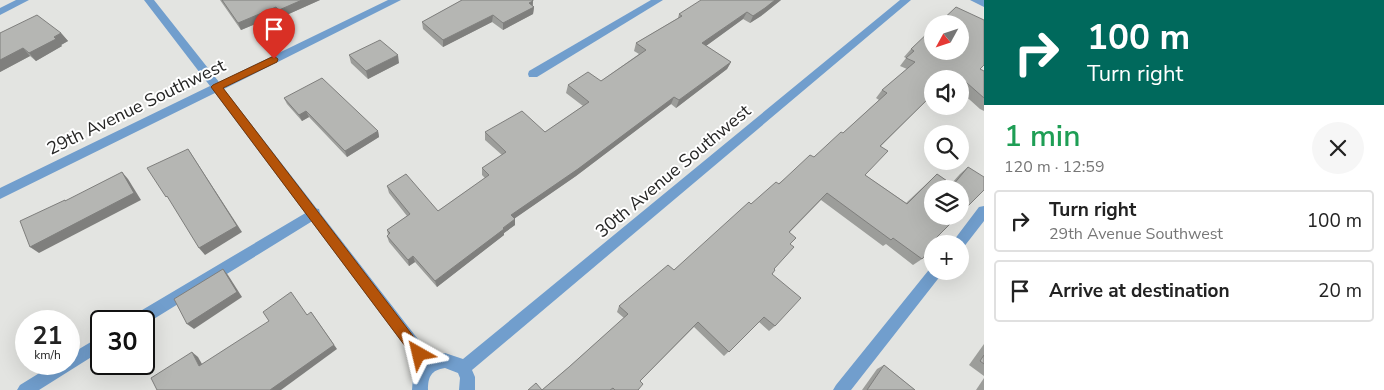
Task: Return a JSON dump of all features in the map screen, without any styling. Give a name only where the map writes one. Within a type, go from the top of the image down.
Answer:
[{"type":"street","points":[[0,12],[24,0]]},
{"type":"street","name":"29th Avenue Southwest","points":[[0,194],[396,0]]},
{"type":"street","points":[[533,74],[658,0]]},
{"type":"street","name":"30th Avenue Southwest","points":[[462,368],[906,0]]},
{"type":"street","points":[[975,0],[984,4]]},
{"type":"street","points":[[153,1],[428,366]]},
{"type":"street","points":[[965,235],[984,211]]},
{"type":"street","points":[[155,310],[314,213]]},
{"type":"street","points":[[841,390],[929,280]]},
{"type":"street","points":[[420,390],[420,378],[428,366],[437,361],[444,360],[452,361],[462,368],[467,378],[467,390]]},
{"type":"street","points":[[25,390],[50,375]]},
{"type":"building","points":[[222,0],[302,0],[279,10],[276,7],[238,23]]},
{"type":"building","points":[[462,0],[532,0],[529,3],[534,7],[503,23],[493,15],[443,40],[422,22]]},
{"type":"building","points":[[701,0],[775,0],[753,16],[747,12],[702,43],[731,62],[679,100],[674,97],[578,169],[511,215],[515,219],[504,229],[435,281],[413,256],[408,260],[387,236],[390,233],[387,230],[410,214],[387,186],[406,174],[438,211],[489,175],[482,168],[506,152],[485,132],[522,111],[545,132],[589,102],[568,85],[588,72],[601,81],[646,50],[636,43],[682,16],[679,14]]},
{"type":"building","points":[[956,7],[984,20],[984,65],[980,69],[984,71],[984,98],[969,85],[969,70],[924,70],[924,103],[880,146],[888,151],[865,175],[907,204],[924,187],[924,225],[949,225],[939,235],[924,235],[924,257],[922,259],[893,238],[891,240],[827,193],[789,232],[796,238],[790,244],[794,247],[774,269],[772,274],[801,298],[775,326],[764,317],[729,352],[698,322],[640,381],[643,384],[638,390],[615,390],[613,388],[610,390],[542,390],[628,314],[619,306],[668,265],[674,270],[749,202],[751,204],[776,182],[779,184],[810,155],[814,157],[887,93],[882,90],[915,62],[906,58],[914,51],[911,49],[924,37],[924,60],[969,60],[969,15],[948,15]]},
{"type":"building","points":[[37,15],[61,33],[54,37],[56,39],[29,53],[23,48],[0,60],[0,33]]},
{"type":"building","points":[[380,40],[398,55],[366,71],[349,55]]},
{"type":"building","points":[[322,78],[378,131],[345,151],[306,111],[299,115],[284,98]]},
{"type":"building","points":[[188,149],[237,226],[199,248],[167,196],[147,168]]},
{"type":"building","points":[[969,168],[984,177],[984,190],[969,205],[969,180],[957,180],[966,170],[969,170]]},
{"type":"building","points":[[122,172],[134,193],[30,247],[20,221]]},
{"type":"building","points":[[937,174],[946,180],[931,180]]},
{"type":"building","points":[[223,269],[237,292],[187,324],[174,299]]},
{"type":"building","points":[[291,292],[307,315],[311,312],[334,345],[270,390],[157,390],[151,378],[192,352],[199,366],[269,321],[263,312]]},
{"type":"building","points":[[984,355],[984,364],[980,361]]},
{"type":"building","points":[[884,365],[915,390],[867,390]]},
{"type":"building","points":[[536,383],[542,390],[528,390]]},
{"type":"route","points":[[274,59],[216,87],[314,213],[419,354]]}]
